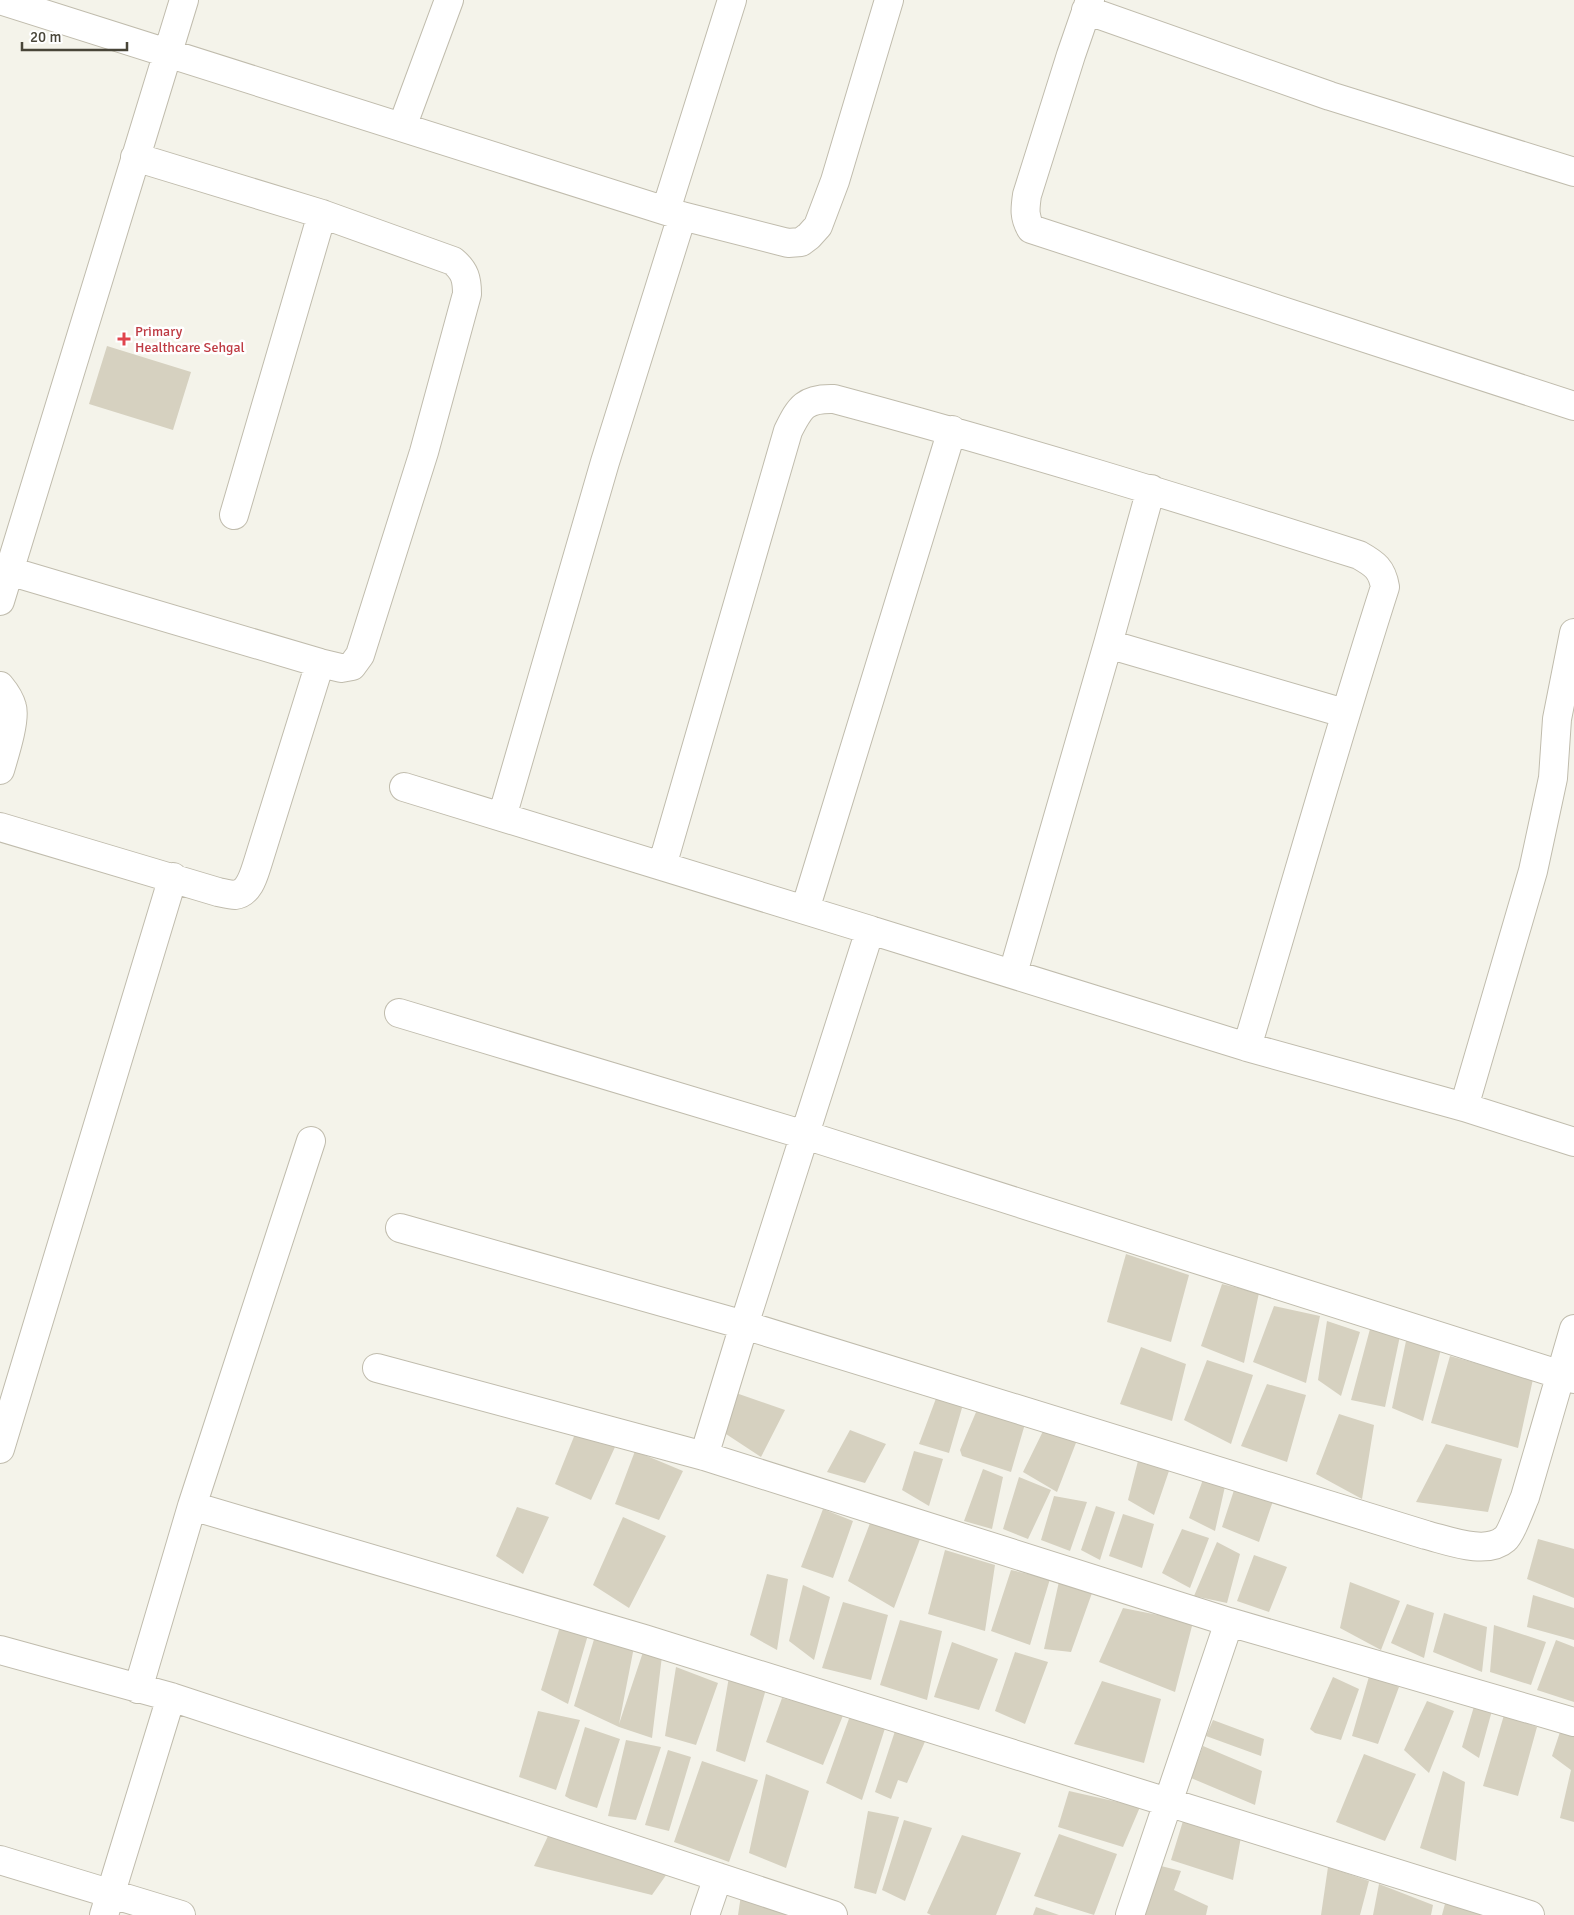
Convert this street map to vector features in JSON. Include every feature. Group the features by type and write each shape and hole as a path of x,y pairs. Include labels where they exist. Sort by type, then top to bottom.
{"street":[{"path":"0,0 674,213 788,243 801,242 810,236 818,226 835,181 889,0"},
{"path":"0,601 184,0"},
{"path":"402,127 449,0"},
{"path":"502,817 605,462 732,0"},
{"path":"1574,172 1330,96 1088,5 1070,55 1027,195 1025,219 1031,229 1574,406"},
{"path":"9,570 320,663 341,668 352,666 360,655 424,452 467,294 467,280 462,268 453,261 322,214 135,157"},
{"path":"234,515 322,214"},
{"path":"662,866 788,431 797,414 807,402 820,399 834,399 952,430 1151,489 1359,555 1372,562 1383,575 1385,587 1344,713 1319,807 1247,1048"},
{"path":"805,910 952,430"},
{"path":"1013,973 1151,489"},
{"path":"1464,1107 1533,871 1552,778 1557,719 1574,633"},
{"path":"1108,644 1344,713"},
{"path":"0,827 173,877 218,892 234,895 242,892 251,883 320,663"},
{"path":"0,686 13,708 0,770"},
{"path":"404,787 1013,973 1247,1048 1464,1107 1574,1142"},
{"path":"0,1448 173,877"},
{"path":"704,1456 744,1324 870,930"},
{"path":"399,1013 805,1134 1567,1377"},
{"path":"138,1689 192,1506 311,1141"},
{"path":"400,1228 744,1324 1417,1532 1474,1547 1493,1545 1506,1539 1525,1497 1567,1377 1574,1329"},
{"path":"377,1368 704,1456 1229,1622 1574,1722"},
{"path":"192,1506 615,1630 1530,1915"},
{"path":"1130,1915 1229,1622"},
{"path":"0,1650 171,1697 832,1915"},
{"path":"107,1904 171,1697"},
{"path":"0,1860 107,1904 181,1915"},
{"path":"705,1915 718,1878"}],"building":[{"path":"107,346 191,372 173,430 89,404"},
{"path":"1126,1254 1189,1275 1171,1342 1107,1322"},
{"path":"1222,1284 1259,1293 1244,1363 1201,1346"},
{"path":"1274,1306 1320,1316 1306,1383 1253,1362"},
{"path":"1327,1321 1360,1332 1341,1396 1318,1380"},
{"path":"1370,1329 1400,1336 1385,1407 1351,1400"},
{"path":"1406,1341 1441,1349 1423,1421 1392,1408"},
{"path":"1141,1347 1186,1364 1172,1421 1120,1404"},
{"path":"1450,1356 1533,1379 1518,1448 1431,1423"},
{"path":"1207,1360 1253,1375 1231,1444 1184,1420"},
{"path":"1267,1384 1306,1395 1287,1462 1241,1446"},
{"path":"736,1393 785,1410 761,1457 726,1434"},
{"path":"938,1393 964,1401 949,1453 919,1444"},
{"path":"979,1405 1027,1417 1011,1472 962,1456 960,1450"},
{"path":"1339,1414 1374,1425 1362,1499 1316,1474"},
{"path":"1045,1427 1079,1435 1057,1492 1023,1472"},
{"path":"850,1430 886,1444 865,1483 827,1472"},
{"path":"575,1434 615,1447 591,1500 555,1484"},
{"path":"1446,1444 1502,1459 1488,1512 1416,1502"},
{"path":"635,1451 683,1471 659,1520 615,1504"},
{"path":"914,1451 943,1459 929,1506 902,1490"},
{"path":"1139,1457 1171,1465 1154,1515 1128,1500"},
{"path":"983,1469 1003,1477 992,1529 964,1521"},
{"path":"1205,1474 1226,1482 1215,1531 1189,1518"},
{"path":"1019,1477 1051,1490 1028,1539 1003,1529"},
{"path":"1235,1487 1275,1495 1259,1542 1222,1527"},
{"path":"1054,1496 1087,1502 1070,1551 1041,1540"},
{"path":"1096,1506 1115,1512 1100,1560 1081,1550"},
{"path":"517,1507 549,1517 523,1574 496,1556"},
{"path":"823,1509 853,1521 833,1578 801,1567"},
{"path":"1123,1514 1154,1524 1142,1568 1109,1556"},
{"path":"623,1517 666,1536 629,1608 593,1585"},
{"path":"872,1518 922,1534 894,1608 848,1581"},
{"path":"1182,1529 1209,1538 1190,1588 1162,1573"},
{"path":"1538,1539 1574,1549 1574,1598 1527,1579"},
{"path":"1217,1542 1240,1554 1227,1603 1194,1596"},
{"path":"945,1550 995,1565 985,1631 928,1614"},
{"path":"1254,1555 1287,1567 1269,1612 1237,1601"},
{"path":"1011,1570 1050,1579 1030,1645 991,1631"},
{"path":"767,1574 788,1579 777,1650 750,1635"},
{"path":"1060,1577 1092,1593 1071,1652 1044,1649"},
{"path":"1350,1582 1400,1601 1381,1650 1340,1628"},
{"path":"803,1585 830,1597 814,1660 789,1641"},
{"path":"1533,1595 1574,1608 1574,1640 1527,1627"},
{"path":"843,1602 888,1615 871,1680 822,1668"},
{"path":"1407,1604 1434,1613 1424,1658 1391,1643"},
{"path":"1123,1608 1193,1622 1175,1692 1099,1662"},
{"path":"1444,1613 1487,1627 1482,1672 1433,1652"},
{"path":"900,1620 942,1631 927,1700 880,1685"},
{"path":"561,1623 590,1628 568,1704 541,1690"},
{"path":"1494,1625 1546,1642 1531,1685 1490,1672"},
{"path":"595,1636 634,1647 619,1724 643,1652 662,1656 652,1738 619,1727 574,1706"},
{"path":"1556,1640 1574,1647 1574,1702 1537,1690"},
{"path":"952,1642 998,1659 979,1710 934,1697"},
{"path":"1015,1652 1048,1662 1025,1724 995,1711"},
{"path":"676,1667 718,1683 696,1745 665,1736"},
{"path":"1370,1673 1399,1687 1378,1744 1352,1736"},
{"path":"729,1677 766,1689 745,1762 716,1751"},
{"path":"1333,1677 1359,1689 1341,1740 1315,1733 1310,1729"},
{"path":"1102,1681 1161,1699 1144,1763 1074,1744"},
{"path":"782,1698 844,1713 823,1765 766,1742"},
{"path":"1427,1701 1454,1711 1429,1773 1404,1750"},
{"path":"1475,1703 1493,1707 1479,1758 1462,1747"},
{"path":"538,1711 580,1720 556,1790 519,1777"},
{"path":"851,1713 887,1722 862,1800 826,1783"},
{"path":"1504,1715 1537,1727 1518,1796 1483,1786"},
{"path":"1213,1720 1264,1739 1261,1756 1206,1736"},
{"path":"585,1727 620,1739 597,1808 565,1796"},
{"path":"896,1728 927,1737 907,1783 898,1780 891,1799 875,1792"},
{"path":"1561,1729 1574,1733 1574,1822 1560,1818 1571,1770 1552,1756"},
{"path":"626,1740 661,1747 636,1820 608,1816"},
{"path":"1203,1746 1262,1771 1255,1805 1191,1778"},
{"path":"668,1750 691,1757 669,1831 645,1825"},
{"path":"1364,1754 1416,1774 1385,1841 1336,1822"},
{"path":"702,1761 758,1780 729,1862 674,1842"},
{"path":"1443,1771 1465,1782 1456,1861 1420,1848"},
{"path":"766,1774 809,1791 786,1868 749,1853"},
{"path":"1069,1791 1140,1807 1123,1847 1058,1827"},
{"path":"868,1811 899,1817 876,1894 854,1888"},
{"path":"904,1820 932,1828 905,1901 882,1890"},
{"path":"1183,1821 1241,1837 1233,1880 1171,1860"},
{"path":"1059,1834 1117,1854 1094,1915 1034,1896"},
{"path":"962,1835 1021,1853 996,1915 931,1915 927,1913"},
{"path":"548,1836 669,1871 652,1895 534,1866"},
{"path":"1157,1865 1181,1871 1174,1890 1208,1906 1206,1915 1142,1915"},
{"path":"1328,1867 1369,1881 1360,1915 1321,1915"},
{"path":"1379,1884 1433,1905 1431,1915 1373,1915"},
{"path":"741,1895 794,1915 738,1915"},
{"path":"1446,1900 1492,1915 1442,1915"},
{"path":"1036,1907 1059,1915 1033,1915"}],"place":[{"name":"Primary Healthcare Sehgal","path":"124,339"}]}
